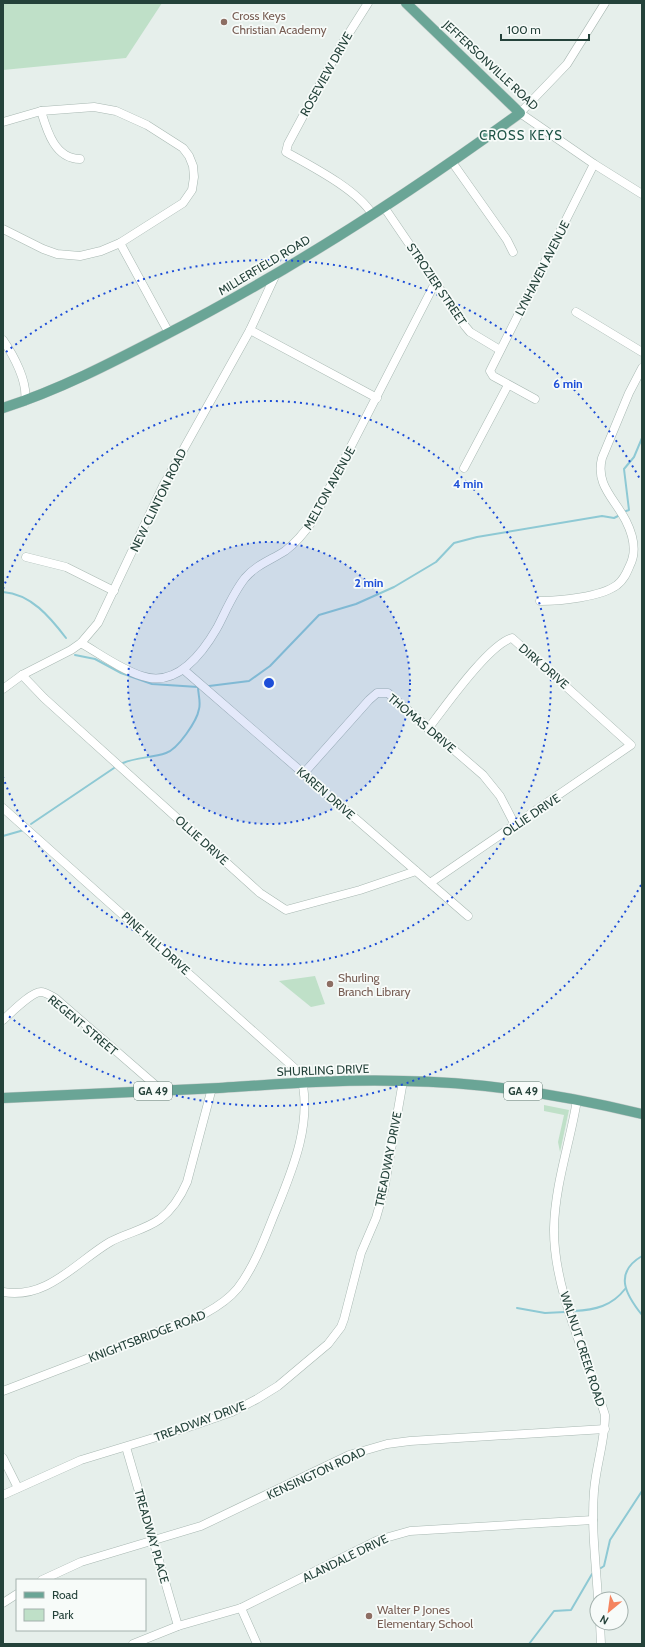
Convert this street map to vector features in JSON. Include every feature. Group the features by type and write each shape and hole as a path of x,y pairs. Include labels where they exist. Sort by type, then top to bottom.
{"main road":[{"name":"JEFFERSONVILLE ROAD","path":"406,3 520,113"},
{"name":"MILLERFIELD ROAD","path":"3,408 25,401 87,374 169,333 275,276 452,162 520,113"},
{"name":"SHURLING DRIVE","path":"3,1098 302,1083 402,1080 488,1087 578,1100 642,1114"}],"street":[{"name":"ROSEVIEW DRIVE","path":"368,3 340,49 287,147 286,152 337,182 361,200 372,214"},
{"path":"520,113 567,64 605,3"},
{"path":"3,122 41,111 94,107 116,111 147,125 183,148 189,156 193,166 194,177 192,190 187,199 120,243 90,254 74,256 43,249 3,229"},
{"path":"41,111 54,144 67,156 80,159"},
{"name":"JEFFERSONVILLE ROAD","path":"520,113 594,164 642,194"},
{"path":"452,162 507,240 513,252"},
{"name":"LYNHAVEN AVENUE","path":"508,385 493,376 490,371 594,164"},
{"name":"STROZIER STREET","path":"384,207 459,319 470,332 500,350"},
{"path":"120,243 169,333"},
{"name":"NEW CLINTON ROAD","path":"3,689 22,675 62,655 81,643 98,623 163,486 250,330 275,276"},
{"name":"MELTON AVENUE","path":"81,643 130,672 144,677 165,677 184,670 196,658 206,646 236,589 246,577 255,568 290,547 306,530 377,398 433,287 437,284"},
{"path":"576,312 642,352"},
{"path":"250,330 377,398"},
{"path":"3,340 11,353 24,383 26,393 25,401"},
{"path":"540,601 564,601 617,586 624,578 634,558 633,537 631,531 600,478 599,469 602,458 629,393 642,368"},
{"path":"464,468 508,385 535,400"},
{"path":"26,557 66,567 114,591"},
{"name":"DIRK DRIVE","path":"428,729 481,663 502,642 512,638 631,745"},
{"name":"KAREN DRIVE","path":"184,670 468,916"},
{"name":"OLLIE DRIVE","path":"22,675 44,698 260,892 286,910 360,890 416,871"},
{"name":"THOMAS DRIVE","path":"304,773 377,693 382,692 392,695 428,729 488,780 500,796 515,825"},
{"name":"OLLIE DRIVE","path":"430,883 631,745"},
{"name":"PINE HILL DRIVE","path":"3,808 288,1061 300,1073 302,1083"},
{"name":"REGENT STREET","path":"3,1020 30,997 37,993 46,993 55,998 161,1090"},
{"name":"TREADWAY DRIVE","path":"3,1495 81,1460 232,1412 278,1386 300,1368 334,1336 344,1319 361,1253 380,1206 388,1173 402,1080"},
{"name":"KNIGHTSBRIDGE ROAD","path":"3,1391 204,1314 214,1309 232,1294 243,1280 255,1260 297,1157 303,1118 302,1083"},
{"path":"3,1292 22,1293 41,1289 111,1242 153,1223 173,1206 181,1196 187,1182 212,1088"},
{"name":"WALNUT CREEK ROAD","path":"578,1100 557,1191 554,1229 560,1273 568,1304 603,1408 605,1429 595,1484 593,1520 597,1591"},
{"name":"KENSINGTON ROAD","path":"44,1579 81,1562 201,1526 333,1462 366,1448 410,1441 605,1429"},
{"name":"TREADWAY PLACE","path":"126,1446 178,1626"},
{"path":"3,1458 18,1488"},
{"name":"ALANDALE DRIVE","path":"133,1644 178,1626 241,1608 378,1540 394,1535 410,1531 593,1520"},
{"path":"3,1603 16,1595"},
{"path":"241,1608 256,1644"},
{"path":"600,1631 601,1644"}],"green space":[{"path":"3,3 162,3 126,58 3,70"},
{"path":"315,976 325,1004 311,1007 279,981"},
{"path":"544,1105 569,1110 560,1152 558,1142 564,1115 544,1111"}],"waterway":[{"path":"626,511 629,510 624,469 634,457 642,438"},
{"path":"209,686 249,681 270,666 319,615 356,604 394,587 436,562 454,543 477,537 602,516 614,518 618,516"},
{"path":"3,592 22,597 31,602 53,622 66,638"},
{"path":"75,655 95,659 121,673 152,684 198,687"},
{"path":"123,763 166,753 176,746 186,734 198,714 200,704 198,687"},
{"path":"31,824 114,768"},
{"path":"3,836 24,830"},
{"path":"642,1256 633,1263 625,1277 627,1292 642,1315"},
{"path":"574,1311 589,1310 609,1303 620,1295 625,1289"},
{"path":"517,1308 545,1313 565,1312"},
{"path":"601,1568 604,1566 610,1540 642,1491"},
{"path":"529,1644 554,1611 571,1610 592,1574"}],"place":[{"name":"Cross Keys Christian Academy","path":"224,22"},
{"name":"Shurling Branch Library","path":"330,984"},
{"name":"Walter P Jones Elementary School","path":"369,1616"}],"district":[{"name":"CROSS KEYS","path":"521,135"}]}
